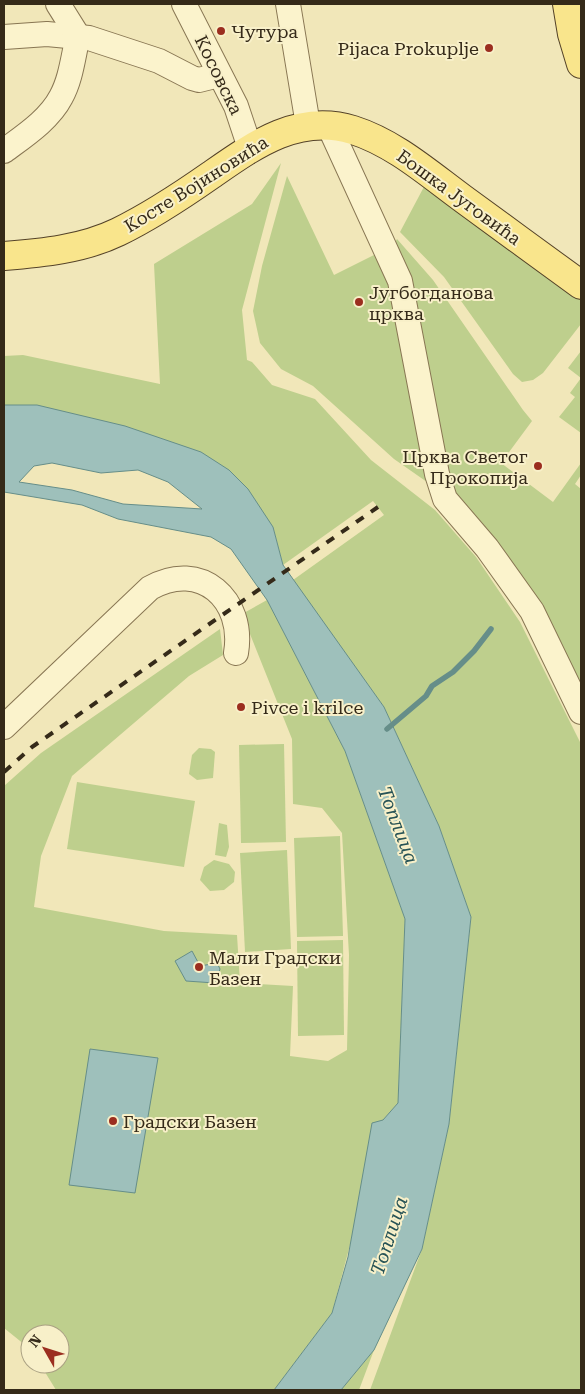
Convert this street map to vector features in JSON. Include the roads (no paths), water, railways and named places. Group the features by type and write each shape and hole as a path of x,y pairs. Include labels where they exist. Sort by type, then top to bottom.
{"main road":[{"path":"567,4 579,54"},
{"name":"Косте Војиновића","path":"4,256 49,251 103,239 153,214 250,148 283,132 319,125"},
{"name":"Бошка Југовића","path":"319,125 354,130 403,155 581,285"}],"street":[{"path":"4,151 37,125 58,102 70,74 78,36 58,4"},
{"name":"Косовска","path":"184,4 236,106 250,148"},
{"path":"288,4 319,125 400,281 437,474 445,499 487,548 532,611 581,712"},
{"path":"4,37 48,34 102,40 149,58 192,78 199,80 219,75"},
{"path":"4,727 150,588 172,579 197,580 212,588 225,599 236,619 238,629 236,653"}],"water":[{"name":"Топлица","path":"4,405 37,405 125,426 201,452 229,470 248,489 273,527 283,565 384,707 439,826 471,917 449,1124 422,1249 374,1350 341,1390 274,1390 332,1313 348,1257 372,1123 383,1120 398,1103 405,919 345,751 267,600 231,549 211,537 118,519 82,505 4,492","holes":["52,463 101,473 138,470 168,482 202,509 123,504 72,490 19,482 34,466"]},
{"name":"Мали Градски Базен","path":"192,951 200,966 217,963 220,969 215,983 186,981 175,961"},
{"name":"Градски Базен","path":"90,1049 158,1058 135,1193 69,1185"}],"waterway":[{"path":"387,729 426,696 432,686 453,672 474,651 491,629"}],"railway":[{"path":"4,772 32,747 378,507"}],"place":[{"name":"Чутура","path":"221,31"},
{"name":"Pijaca Prokuplje","path":"489,48"},
{"name":"Југбогданова црква","path":"359,302"},
{"name":"Црква Светог Прокопија","path":"538,466"},
{"name":"Pivce i krilce","path":"241,707"},
{"name":"Мали Градски Базен","path":"199,967"},
{"name":"Градски Базен","path":"113,1121"}]}
